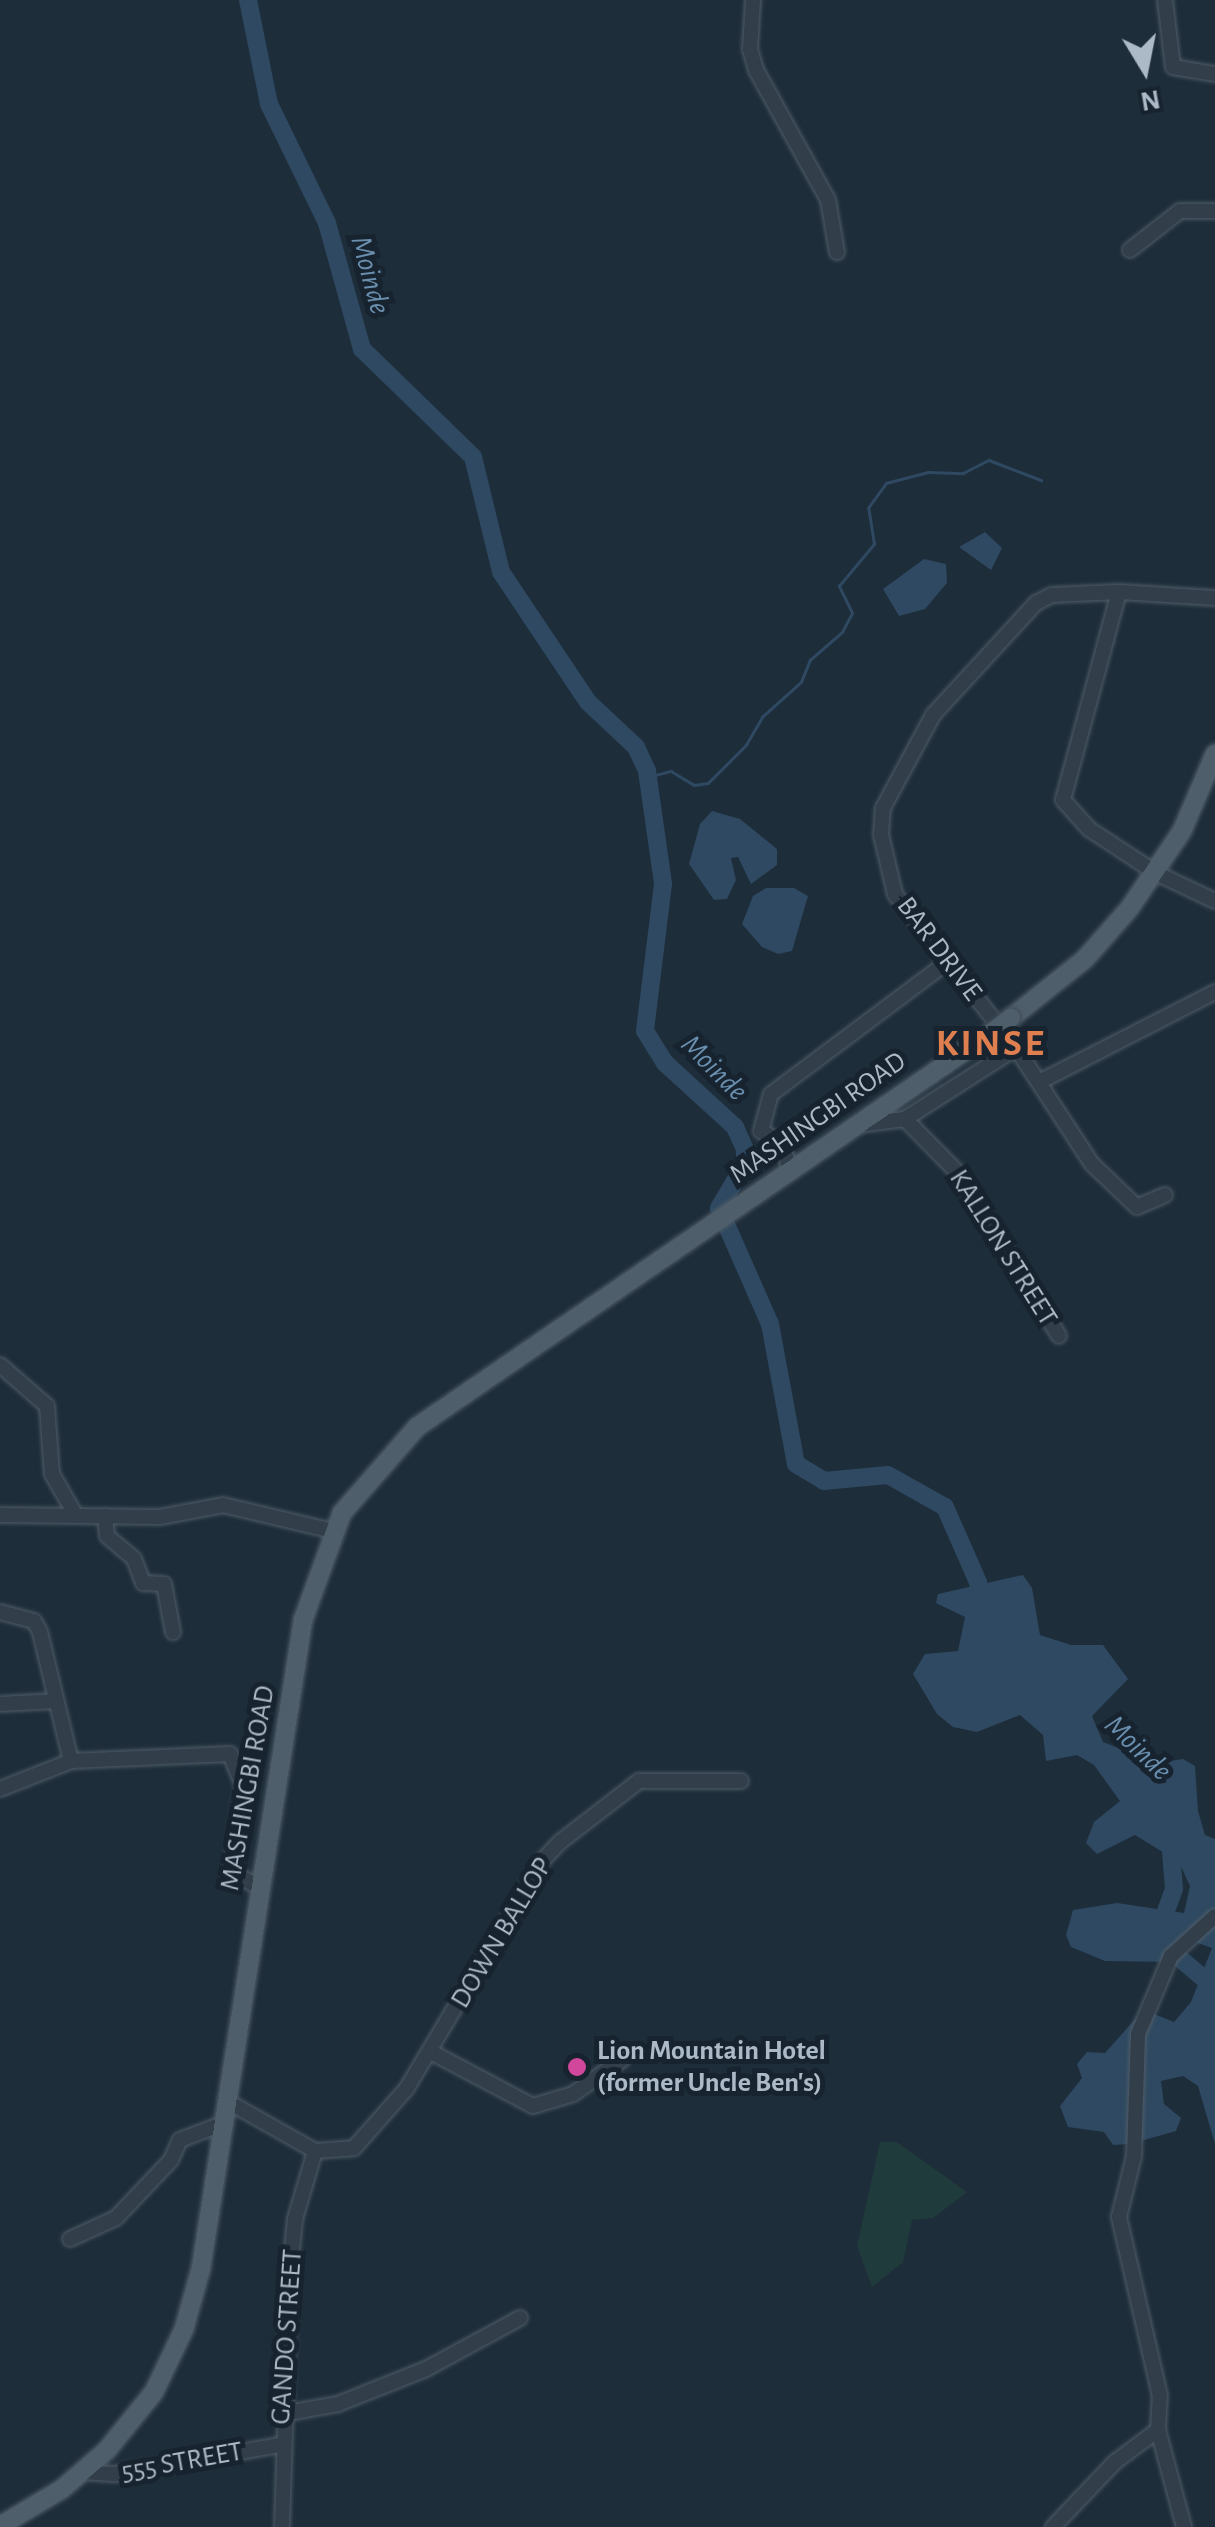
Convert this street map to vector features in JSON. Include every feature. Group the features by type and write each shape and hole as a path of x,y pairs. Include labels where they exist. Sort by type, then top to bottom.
{"main road":[{"path":"1156,873 1182,831 1215,754"},
{"name":"MASHINGBI ROAD","path":"0,2526 83,2472 154,2392 178,2344 201,2268 219,2125 303,1620 332,1531 389,1453 416,1427 1011,1018 1086,959 1156,873"}],"street":[{"path":"753,0 750,48 756,70 828,200 837,252"},
{"path":"1165,0 1173,67 1188,75 1215,74"},
{"path":"1130,250 1180,211 1215,211"},
{"path":"1119,592 1063,800 1088,829 1156,873 1215,901"},
{"name":"BAR DRIVE","path":"1166,1196 1136,1208 1092,1164 1016,1048 945,964 896,894 881,835 883,808 933,715 1018,619 1052,596 1119,592 1215,598"},
{"path":"790,1170 782,1144 761,1131 771,1094 945,964"},
{"path":"1039,1082 1215,992"},
{"path":"857,1126 905,1119 1016,1048"},
{"name":"KALLON STREET","path":"905,1119 957,1172 1059,1336"},
{"path":"0,1365 46,1406 52,1474 75,1514"},
{"path":"0,1515 160,1517 223,1505 332,1531"},
{"path":"106,1516 107,1536 134,1560 143,1583 164,1584 173,1632"},
{"path":"0,1612 34,1621 70,1760"},
{"path":"0,1704 56,1701"},
{"path":"0,1788 70,1760 230,1754 244,1786 231,1871 259,1888"},
{"name":"DOWN BALLOP","path":"315,2151 362,2141 431,2052 543,1860 590,1816 656,1777 741,1782"},
{"path":"1184,2527 1158,2430 1160,2396 1120,2217 1134,2156 1138,2034 1171,1956 1215,1916"},
{"path":"431,2052 533,2106 572,2094 623,2059"},
{"path":"225,2100 315,2151"},
{"path":"70,2239 116,2218 171,2160 180,2140 219,2125"},
{"name":"GANDO STREET","path":"282,2527 280,2446 295,2219 315,2151"},
{"path":"282,2414 338,2404 426,2369 520,2318"},
{"path":"1053,2527 1115,2462 1158,2430"},
{"name":"555 STREET","path":"83,2472 115,2474 280,2446"}],"green space":[{"path":"880,2142 897,2142 967,2192 933,2218 912,2220 903,2262 872,2287 857,2246"}],"water":[{"path":"985,532 1002,548 991,570 959,547"},
{"path":"924,559 946,564 947,583 925,609 899,616 883,589"},
{"path":"712,811 740,819 777,849 777,865 751,884 738,857 731,858 736,880 727,899 714,900 689,864 700,824"},
{"path":"766,888 794,888 808,896 792,951 778,954 762,947 742,924 753,896"},
{"path":"1023,1575 1032,1588 1040,1635 1071,1645 1103,1645 1128,1679 1092,1716 1103,1742 1157,1763 1183,1759 1195,1766 1198,1811 1205,1835 1215,1839 1215,2144 1198,2086 1183,2076 1161,2081 1164,2104 1181,2118 1176,2131 1130,2144 1113,2145 1104,2132 1068,2127 1060,2106 1082,2078 1077,2064 1087,2052 1105,2053 1136,2018 1154,2014 1174,2022 1191,2002 1212,1948 1195,1942 1171,1962 1105,1961 1071,1947 1066,1935 1073,1910 1117,1903 1184,1913 1190,1886 1179,1862 1135,1835 1097,1854 1086,1843 1094,1822 1120,1801 1094,1765 1077,1755 1046,1761 1043,1735 1020,1715 977,1732 953,1727 937,1714 913,1674 925,1654 958,1651 965,1617 936,1603 938,1594"}],"waterway":[{"name":"Moinde","path":"248,0 269,104 327,223 362,349 473,457 501,572 588,702 636,747 647,771 663,884 645,1031 665,1063 735,1127 745,1149 745,1164 719,1208 770,1324 796,1464 824,1481 888,1475 945,1507 978,1582 982,1608"},
{"path":"648,777 671,771 694,785 708,783 746,745 762,717 801,682 810,660 842,632 852,613 839,586 874,544 868,508 886,483 928,472 963,473 989,460 1041,480"},
{"name":"Moinde","path":"1170,1839 1174,1889 1156,1938 1215,1988"}],"place":[{"name":"Lion Mountain Hotel (former Uncle Ben's)","path":"577,2067"}],"district":[{"name":"KINSE","path":"991,1045"}]}
